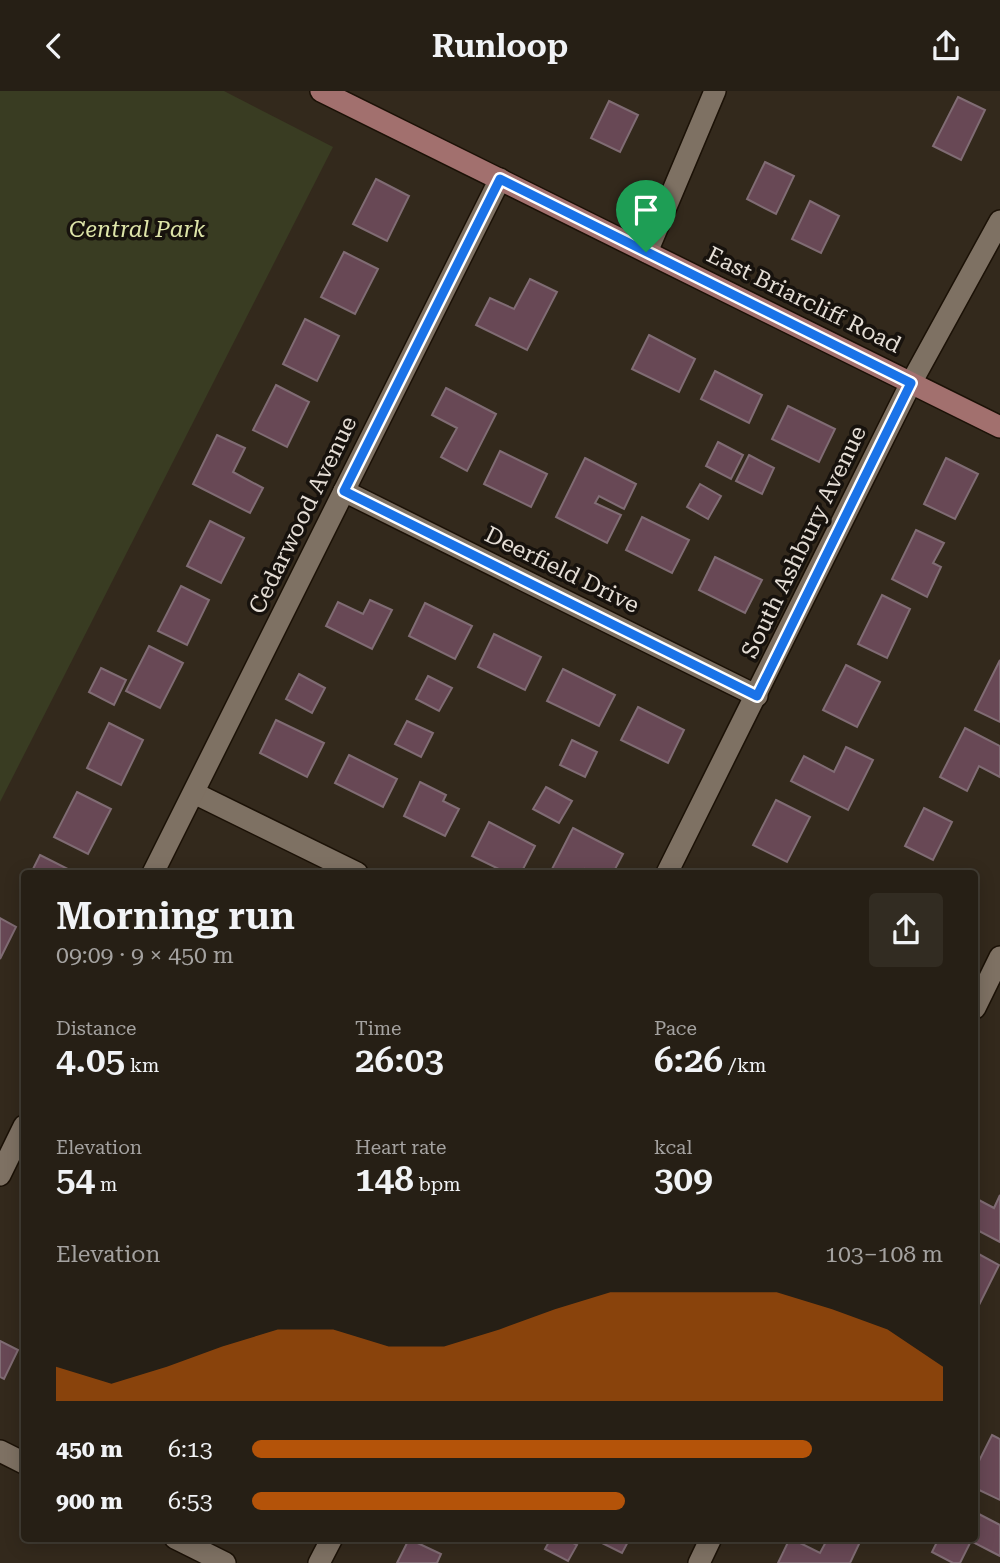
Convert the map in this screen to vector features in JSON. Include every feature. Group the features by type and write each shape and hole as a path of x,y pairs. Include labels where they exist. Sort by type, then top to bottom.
{"street":[{"name":"East Briarcliff Road","path":"321,91 1000,427"},
{"path":"646,252 715,91"},
{"name":"Cedarwood Avenue","path":"155,870 500,179"},
{"name":"South Ashbury Avenue","path":"669,870 911,383 1000,221"},
{"name":"Deerfield Drive","path":"344,491 757,696"},
{"path":"194,793 351,870"},
{"path":"978,1002 1000,957"},
{"path":"0,1175 21,1132"},
{"path":"0,1451 21,1462"},
{"path":"183,1542 225,1563"},
{"path":"320,1563 330,1542"},
{"path":"699,1563 709,1542"}],"green space":[{"name":"Central Park","path":"0,91 224,91 333,147 0,802"}],"building":[{"path":"958,97 985,110 961,160 933,146"},
{"path":"609,101 638,115 620,152 591,138"},
{"path":"765,162 794,176 776,214 747,199"},
{"path":"376,179 409,196 387,241 353,224"},
{"path":"810,201 839,216 821,253 792,239"},
{"path":"344,252 378,269 355,314 321,297"},
{"path":"530,279 557,292 527,350 476,325 490,298 514,309"},
{"path":"305,319 339,336 317,381 283,364"},
{"path":"649,335 695,359 679,392 632,369"},
{"path":"715,371 762,395 749,423 701,399"},
{"path":"276,385 309,402 287,447 253,430"},
{"path":"446,388 496,414 467,471 441,457 457,428 432,415"},
{"path":"788,406 835,429 819,462 772,439"},
{"path":"217,435 245,448 233,472 263,488 250,513 193,484"},
{"path":"718,442 743,455 731,479 706,466"},
{"path":"500,451 547,474 531,507 484,484"},
{"path":"749,455 774,468 762,494 736,481"},
{"path":"585,458 636,484 624,509 599,496 595,503 621,515 607,543 556,517"},
{"path":"946,458 978,474 955,519 924,504"},
{"path":"700,484 721,496 708,519 687,507"},
{"path":"642,517 689,540 672,573 626,550"},
{"path":"210,521 244,538 221,583 187,566"},
{"path":"916,530 944,543 933,563 941,567 927,597 892,579"},
{"path":"715,557 762,580 745,613 699,590"},
{"path":"181,586 209,600 187,645 158,631"},
{"path":"882,595 910,609 887,658 858,644"},
{"path":"370,600 392,610 372,649 326,626 338,602 363,614"},
{"path":"425,603 472,626 455,659 409,636"},
{"path":"494,634 541,657 525,690 478,667"},
{"path":"149,646 183,663 160,708 126,691"},
{"path":"1000,660 1000,722 975,710"},
{"path":"846,665 880,682 857,727 823,710"},
{"path":"101,668 126,680 114,705 89,692"},
{"path":"563,669 615,695 599,726 547,701"},
{"path":"299,674 325,688 312,713 286,699"},
{"path":"428,676 452,688 439,711 416,699"},
{"path":"638,707 684,730 668,763 621,740"},
{"path":"276,720 324,743 307,777 260,753"},
{"path":"407,721 433,733 421,757 395,744"},
{"path":"109,723 143,740 121,785 87,768"},
{"path":"965,728 1000,746 1000,777 979,766 967,791 940,777"},
{"path":"572,740 597,752 585,777 560,765"},
{"path":"846,747 873,760 848,810 791,781 804,756 834,772"},
{"path":"349,755 397,779 383,807 335,783"},
{"path":"420,782 446,795 443,801 459,809 445,836 404,816"},
{"path":"546,787 572,801 559,823 533,809"},
{"path":"77,792 111,809 88,854 54,837"},
{"path":"776,800 810,817 787,862 753,845"},
{"path":"924,808 952,822 933,860 905,846"},
{"path":"489,822 535,846 523,870 501,870 472,856"},
{"path":"573,828 623,854 615,870 552,870"},
{"path":"40,855 70,870 32,870"},
{"path":"0,918 16,927 0,959"},
{"path":"1000,1195 1000,1242 978,1231 978,1200 994,1208"},
{"path":"978,1254 999,1265 978,1307"},
{"path":"0,1341 18,1350 4,1379 0,1377"},
{"path":"992,1435 1000,1439 1000,1500 978,1489 978,1463"},
{"path":"978,1514 1000,1525 1000,1556 973,1542 978,1542"},
{"path":"408,1542 415,1542 441,1554 437,1563 397,1563"},
{"path":"549,1542 571,1542 577,1545 568,1561 545,1549"},
{"path":"600,1542 628,1542 622,1553"},
{"path":"788,1542 798,1542 820,1553 826,1542 860,1542 850,1563 778,1563"},
{"path":"937,1542 970,1542 960,1563 953,1563 932,1552"}],"route":[{"path":"500,179 646,252 911,383 757,696 344,491 500,179"}]}
